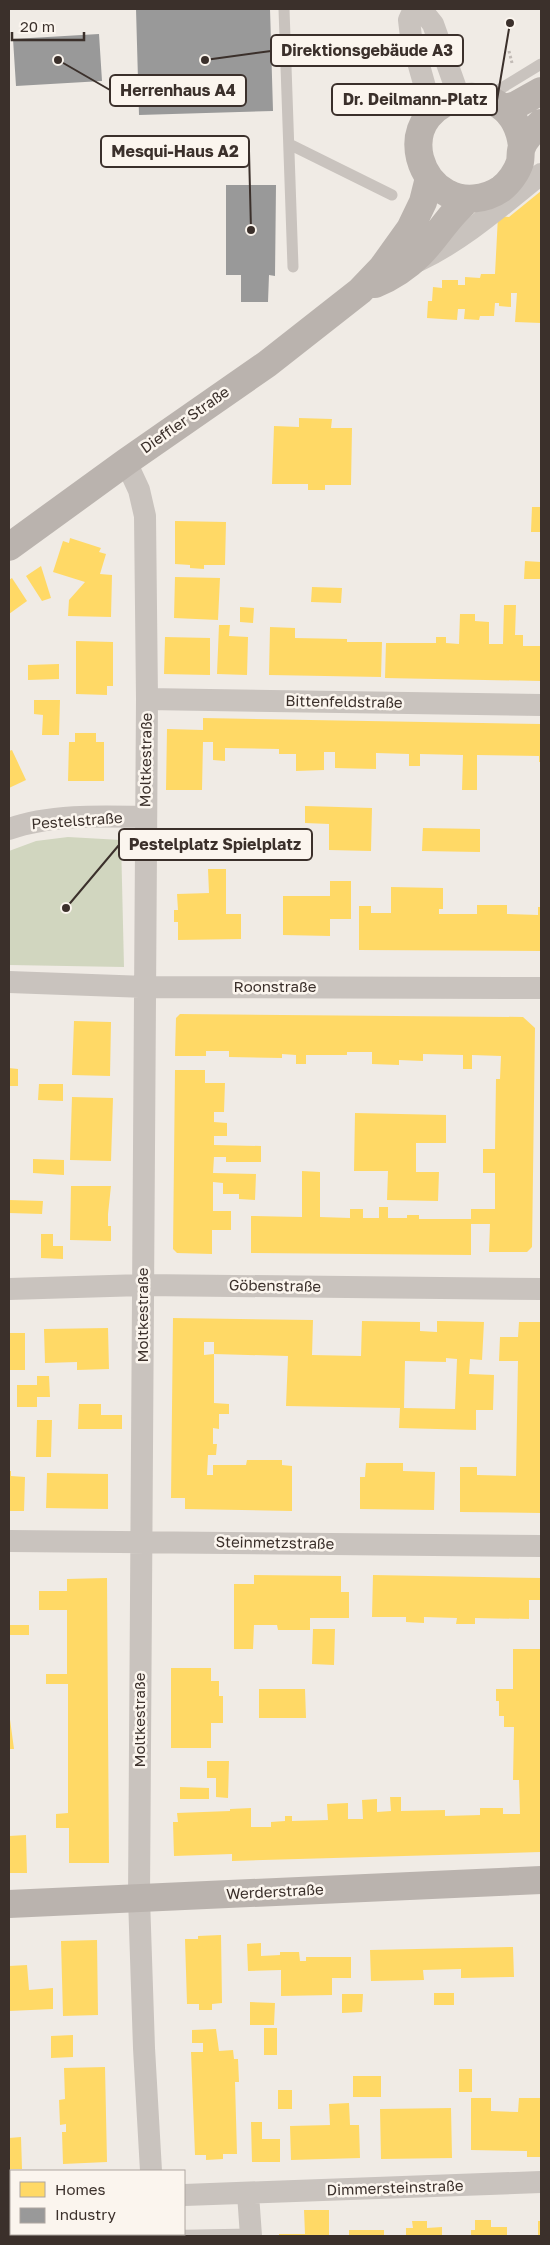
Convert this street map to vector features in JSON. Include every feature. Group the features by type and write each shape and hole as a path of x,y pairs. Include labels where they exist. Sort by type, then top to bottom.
{"main road":[{"path":"483,101 517,125 522,146 520,162 513,178 501,189 486,197 469,199 451,195 435,185 422,166 419,152 420,138 424,124 432,112 445,103 483,101 516,105 541,91"},
{"path":"522,146 541,123"},
{"name":"Dieffler Straße","path":"9,547 126,462 267,364 360,291 382,268 410,229 423,202 429,178"},
{"name":"Dieffler Straße","path":"360,291 406,267 421,253 454,210 469,199"},
{"name":"Werderstraße","path":"9,1904 541,1880"}],"street":[{"path":"414,9 409,20 411,37 432,112"},
{"path":"421,9 433,24 483,101"},
{"name":"Dieffler Straße","path":"406,267 437,252 541,174"},
{"name":"Moltkestraße","path":"126,462 140,490 145,516 147,699 146,987 139,1898 144,2048 151,2170"},
{"name":"Bittenfeldstraße","path":"147,699 541,705"},
{"name":"Pestelstraße","path":"9,829 66,819 146,817"},
{"name":"Roonstraße","path":"9,982 146,987 541,988"},
{"name":"Göbenstraße","path":"9,1289 143,1285 541,1289"},
{"name":"Steinmetzstraße","path":"9,1541 541,1546"},
{"name":"Dimmersteinstraße","path":"185,2195 541,2182"},
{"path":"248,2194 251,2235"}],"lane":[{"path":"284,9 293,267"},
{"path":"483,101 541,64"},
{"path":"289,144 392,195"},
{"path":"144,2236 251,2235"}],"green space":[{"path":"68,837 121,840 124,967 9,965 9,851 36,841"}],"building: Homes":[{"path":"541,191 541,323 515,322 517,293 511,293 511,307 499,306 499,303 495,303 494,316 480,316 479,320 464,319 465,309 458,309 457,320 427,318 428,301 432,301 433,287 442,288 442,280 458,280 458,285 465,285 465,277 480,278 481,274 495,274 498,216 509,217"},
{"path":"299,418 332,419 331,428 352,428 351,485 325,485 325,490 308,490 308,484 272,484 274,426 299,427"},
{"path":"532,507 541,507 541,532 531,532"},
{"path":"175,521 226,522 225,565 204,565 204,569 190,568 190,565 175,564"},
{"path":"70,538 101,548 99,552 106,554 100,574 112,575 111,617 68,616 69,600 85,582 53,572 63,541 69,543"},
{"path":"525,561 541,562 541,579 524,579"},
{"path":"41,566 51,598 42,601 26,576"},
{"path":"175,577 220,578 218,620 174,618"},
{"path":"12,578 27,601 9,614 9,580"},
{"path":"312,587 342,588 341,603 311,602"},
{"path":"504,605 516,605 515,635 523,635 523,646 541,646 541,681 385,678 386,643 436,643 436,637 446,637 446,643 459,644 460,614 475,614 475,621 489,622 489,644 503,644"},
{"path":"240,607 254,608 253,623 240,622"},
{"path":"219,625 230,625 229,636 248,637 247,675 217,674"},
{"path":"270,627 295,628 295,638 347,639 347,642 382,642 381,677 269,675"},
{"path":"165,637 210,638 210,675 164,674"},
{"path":"76,641 113,642 113,686 107,686 107,695 76,694"},
{"path":"59,664 59,679 28,680 28,665"},
{"path":"34,700 60,700 59,735 42,735 43,715 34,714"},
{"path":"203,718 541,724 541,762 539,762 539,756 477,755 477,790 462,790 463,755 420,754 420,766 409,766 409,754 376,753 376,769 335,768 335,752 324,752 324,770 296,771 296,754 279,754 279,749 225,748 225,761 213,760 213,742 203,742 202,790 166,790 167,729 203,730"},
{"path":"75,733 96,733 96,742 104,742 104,781 68,781 69,742 75,742"},
{"path":"12,750 26,780 9,788 9,751"},
{"path":"305,806 372,808 371,851 329,850 329,824 305,823"},
{"path":"423,828 480,829 480,852 422,851"},
{"path":"208,869 226,869 226,914 241,914 241,939 178,940 178,922 174,922 174,910 178,910 177,894 209,893"},
{"path":"330,881 351,881 351,919 330,919 330,936 283,935 283,896 330,896"},
{"path":"391,887 443,888 443,909 439,909 439,914 477,914 477,905 507,905 507,914 538,915 538,907 541,907 541,951 359,950 359,906 371,906 371,913 391,913"},
{"path":"180,1014 523,1017 535,1028 532,1247 527,1252 489,1252 490,1224 471,1224 471,1255 251,1253 251,1216 302,1217 302,1171 320,1172 320,1217 350,1218 350,1209 363,1209 363,1218 379,1218 379,1207 388,1207 388,1218 407,1218 407,1215 419,1215 419,1219 471,1219 471,1209 495,1209 495,1173 483,1173 483,1149 495,1149 496,1079 500,1079 501,1056 472,1055 472,1069 463,1069 463,1055 423,1054 423,1061 399,1060 399,1065 372,1064 372,1052 347,1052 347,1055 306,1055 306,1064 296,1064 296,1055 282,1054 282,1058 229,1057 229,1051 206,1051 206,1056 175,1056 176,1018"},
{"path":"74,1021 111,1022 110,1076 72,1075"},
{"path":"9,1068 18,1069 18,1086 9,1086"},
{"path":"175,1070 205,1070 205,1083 225,1083 224,1112 214,1112 214,1122 227,1123 227,1136 214,1136 214,1145 261,1146 261,1162 226,1162 226,1157 214,1157 213,1173 256,1174 255,1200 239,1199 239,1194 223,1194 223,1183 213,1182 213,1211 231,1211 231,1230 212,1230 212,1254 177,1253 173,1249"},
{"path":"39,1084 63,1084 63,1101 38,1100"},
{"path":"72,1097 113,1098 111,1161 70,1160"},
{"path":"355,1113 446,1115 446,1143 416,1143 416,1172 439,1172 438,1201 387,1200 388,1171 354,1171"},
{"path":"33,1159 64,1160 64,1175 33,1173"},
{"path":"71,1186 111,1186 108,1226 111,1226 111,1241 70,1240"},
{"path":"9,1200 43,1201 42,1214 9,1213"},
{"path":"41,1234 53,1234 53,1246 63,1246 63,1259 41,1258"},
{"path":"173,1318 313,1320 312,1355 361,1356 362,1321 420,1322 420,1331 437,1332 437,1321 484,1322 482,1360 470,1359 469,1374 494,1375 493,1410 476,1410 476,1430 399,1428 400,1408 286,1406 288,1356 214,1354 214,1403 229,1404 229,1414 219,1414 219,1429 213,1428 213,1444 217,1444 216,1455 208,1455 207,1475 213,1475 213,1465 246,1465 247,1460 282,1460 282,1465 292,1466 292,1511 185,1509 185,1498 171,1498","holes":["204,1342 214,1342 214,1354 204,1355","446,1358 457,1359 455,1409 404,1408 405,1361 446,1362"]},
{"path":"519,1322 541,1322 541,1513 460,1512 460,1467 477,1467 477,1475 516,1476 518,1361 499,1361 500,1337 518,1337"},
{"path":"108,1328 109,1369 77,1370 77,1362 45,1363 44,1329"},
{"path":"9,1333 25,1333 25,1370 9,1370"},
{"path":"37,1376 49,1376 50,1397 37,1397 37,1407 17,1407 17,1385 37,1385"},
{"path":"79,1404 101,1404 101,1415 122,1415 122,1429 78,1429"},
{"path":"37,1420 52,1420 51,1457 36,1457"},
{"path":"366,1463 403,1463 403,1471 435,1472 434,1510 360,1509 360,1477 365,1477"},
{"path":"9,1471 11,1471 11,1476 25,1477 24,1511 9,1511"},
{"path":"47,1473 108,1474 108,1509 46,1508"},
{"path":"254,1575 341,1576 341,1592 349,1592 349,1618 310,1618 310,1630 278,1630 277,1625 254,1625 253,1649 234,1649 234,1584 254,1584"},
{"path":"373,1575 541,1578 541,1600 529,1600 529,1619 475,1618 475,1624 456,1624 457,1618 424,1617 424,1623 406,1622 406,1617 372,1617"},
{"path":"107,1578 109,1863 69,1863 69,1828 56,1828 56,1814 68,1813 68,1684 46,1684 46,1674 67,1674 67,1610 39,1610 39,1591 67,1591 67,1579"},
{"path":"10,1625 29,1625 29,1635 10,1635"},
{"path":"313,1629 335,1629 334,1665 312,1664"},
{"path":"513,1649 541,1649 541,1852 232,1861 232,1854 174,1856 173,1822 178,1822 177,1813 230,1811 230,1809 251,1808 251,1827 271,1827 271,1822 285,1821 285,1816 292,1816 292,1821 328,1820 327,1804 348,1803 348,1819 363,1819 362,1800 377,1799 377,1812 391,1811 390,1797 401,1797 401,1811 445,1810 445,1816 480,1815 480,1808 503,1808 503,1814 520,1814 519,1780 513,1780 514,1727 504,1727 504,1716 499,1716 499,1701 496,1701 496,1689 513,1689"},
{"path":"171,1668 211,1668 211,1681 219,1681 219,1696 223,1696 223,1723 211,1723 211,1748 171,1748"},
{"path":"259,1689 305,1689 306,1718 259,1718"},
{"path":"9,1712 14,1749 9,1749"},
{"path":"207,1761 229,1761 228,1798 216,1797 216,1778 207,1778"},
{"path":"180,1787 209,1788 209,1799 180,1799"},
{"path":"26,1835 27,1873 9,1873 9,1836"},
{"path":"221,1935 222,2003 212,2004 212,2010 199,2010 199,2004 187,2004 185,1939 198,1939 198,1936"},
{"path":"97,1940 98,2015 63,2016 61,1941"},
{"path":"261,1943 261,1956 280,1955 280,1952 299,1952 300,1961 306,1961 306,1957 351,1957 351,1978 332,1978 332,1995 281,1996 281,1970 248,1971 247,1944"},
{"path":"513,1947 514,1977 461,1978 461,1969 423,1970 424,1980 371,1981 370,1950"},
{"path":"27,1965 29,1990 53,1988 53,2009 9,2011 9,1966"},
{"path":"434,1993 454,1993 454,2005 434,2005"},
{"path":"342,1994 363,1994 362,2012 342,2013"},
{"path":"250,2002 275,2003 274,2025 250,2025"},
{"path":"264,2028 277,2028 277,2055 264,2055"},
{"path":"216,2029 219,2051 233,2050 234,2059 238,2059 239,2082 235,2082 237,2154 223,2154 223,2159 206,2160 206,2155 195,2155 191,2052 203,2052 203,2043 192,2043 192,2030"},
{"path":"73,2035 73,2057 51,2058 51,2036"},
{"path":"105,2067 107,2162 63,2164 62,2132 66,2132 66,2124 60,2125 59,2100 65,2099 64,2068"},
{"path":"459,2069 472,2069 472,2092 459,2092"},
{"path":"353,2076 381,2076 381,2097 353,2097"},
{"path":"278,2090 292,2090 292,2109 278,2109"},
{"path":"471,2098 491,2098 491,2111 518,2112 519,2098 541,2098 540,2157 527,2157 527,2151 471,2150"},
{"path":"349,2103 350,2125 359,2125 360,2158 291,2160 290,2126 330,2125 329,2104"},
{"path":"451,2108 452,2158 381,2159 380,2109"},
{"path":"251,2122 262,2122 262,2139 280,2139 280,2162 252,2162"},
{"path":"21,2137 22,2169 9,2169 9,2138"},
{"path":"304,2210 329,2210 329,2236 279,2236 279,2234 305,2234"},
{"path":"475,2220 491,2220 491,2227 507,2227 507,2236 471,2236 471,2230 475,2230"},
{"path":"412,2221 427,2221 427,2228 442,2227 442,2236 406,2236 406,2228 413,2228"},
{"path":"538,2221 541,2221 541,2236 538,2236"},
{"path":"349,2230 384,2230 384,2236 349,2236"}],"building: Industry":[{"path":"136,9 270,9 273,111 139,115"},
{"path":"99,34 102,81 16,86 13,39"},
{"path":"226,185 276,185 275,276 269,275 268,302 241,302 241,275 226,275"}],"place":[{"name":"Dr. Deilmann-Platz","path":"510,23"},
{"name":"Herrenhaus A4","path":"58,60"},
{"name":"Direktionsgebäude A3","path":"205,60"},
{"name":"Mesqui-Haus A2","path":"251,230"},
{"name":"Pestelplatz Spielplatz","path":"66,908"}]}
